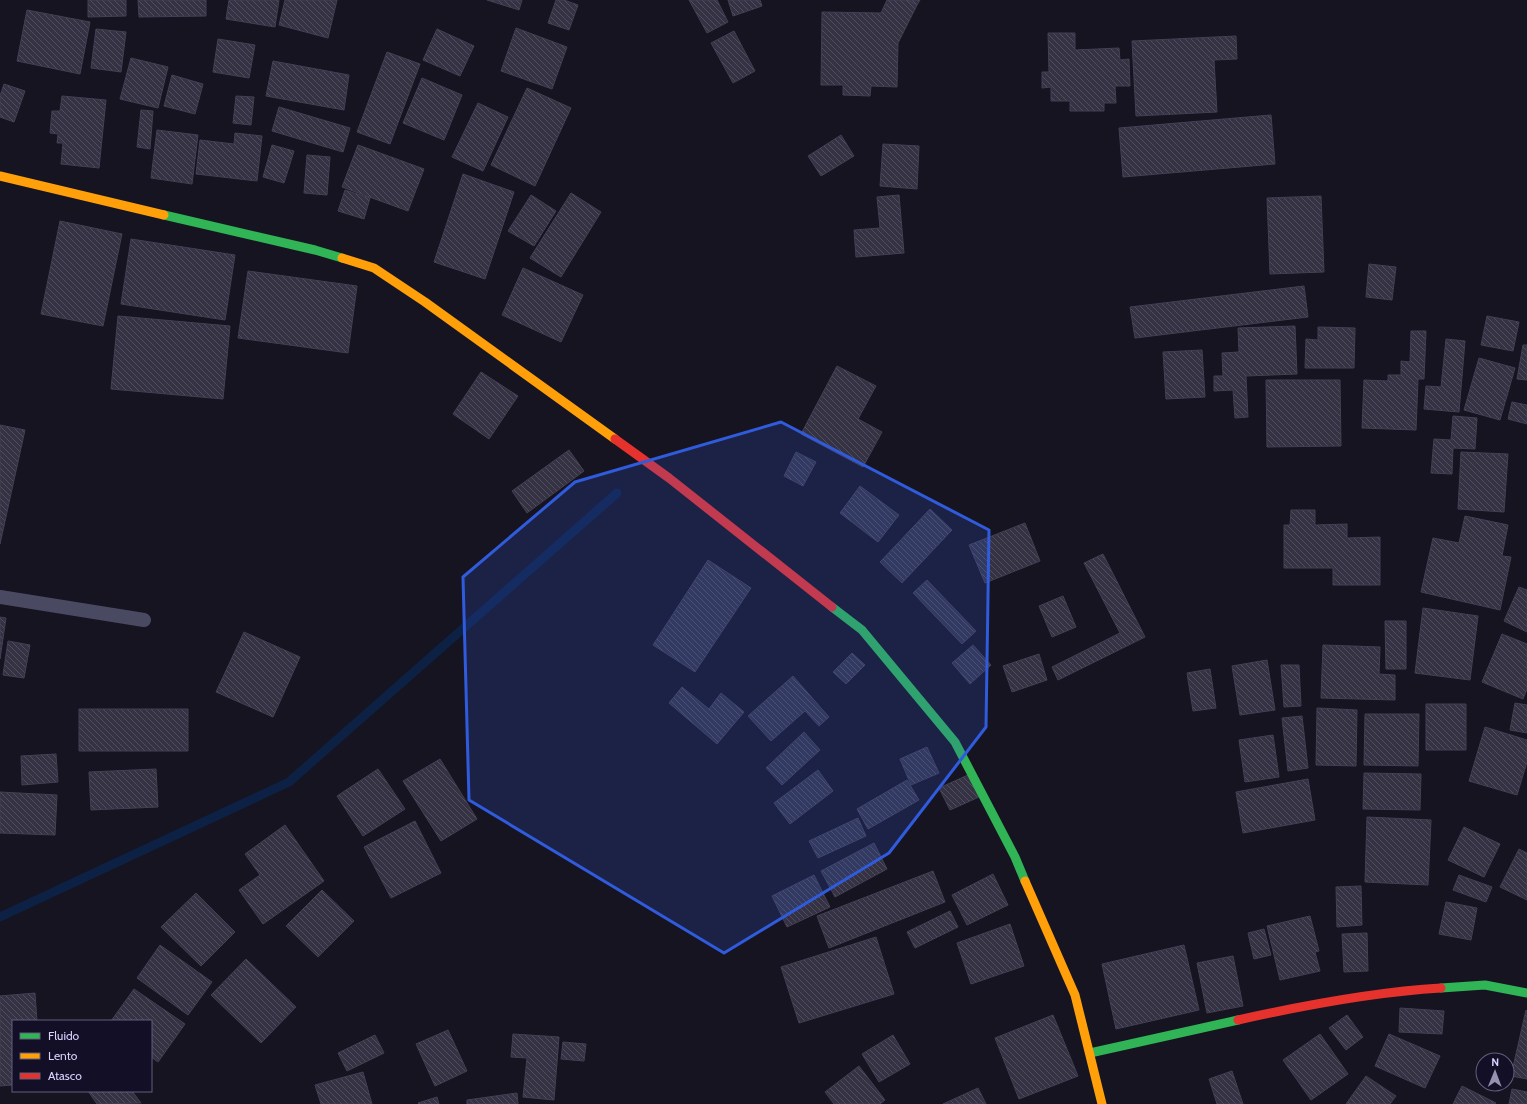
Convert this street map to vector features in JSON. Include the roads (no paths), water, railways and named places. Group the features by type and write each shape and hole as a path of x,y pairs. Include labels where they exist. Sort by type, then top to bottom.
{"street":[{"path":"0,176 315,250 374,268 426,302 669,478 862,630 955,742 1014,856 1075,995 1102,1104"},
{"path":"1090,1053 1299,1006 1406,990 1485,985 1527,992"}],"lane":[{"path":"0,597 144,620"}],"waterway":[{"path":"0,917 289,782 617,493"}]}
